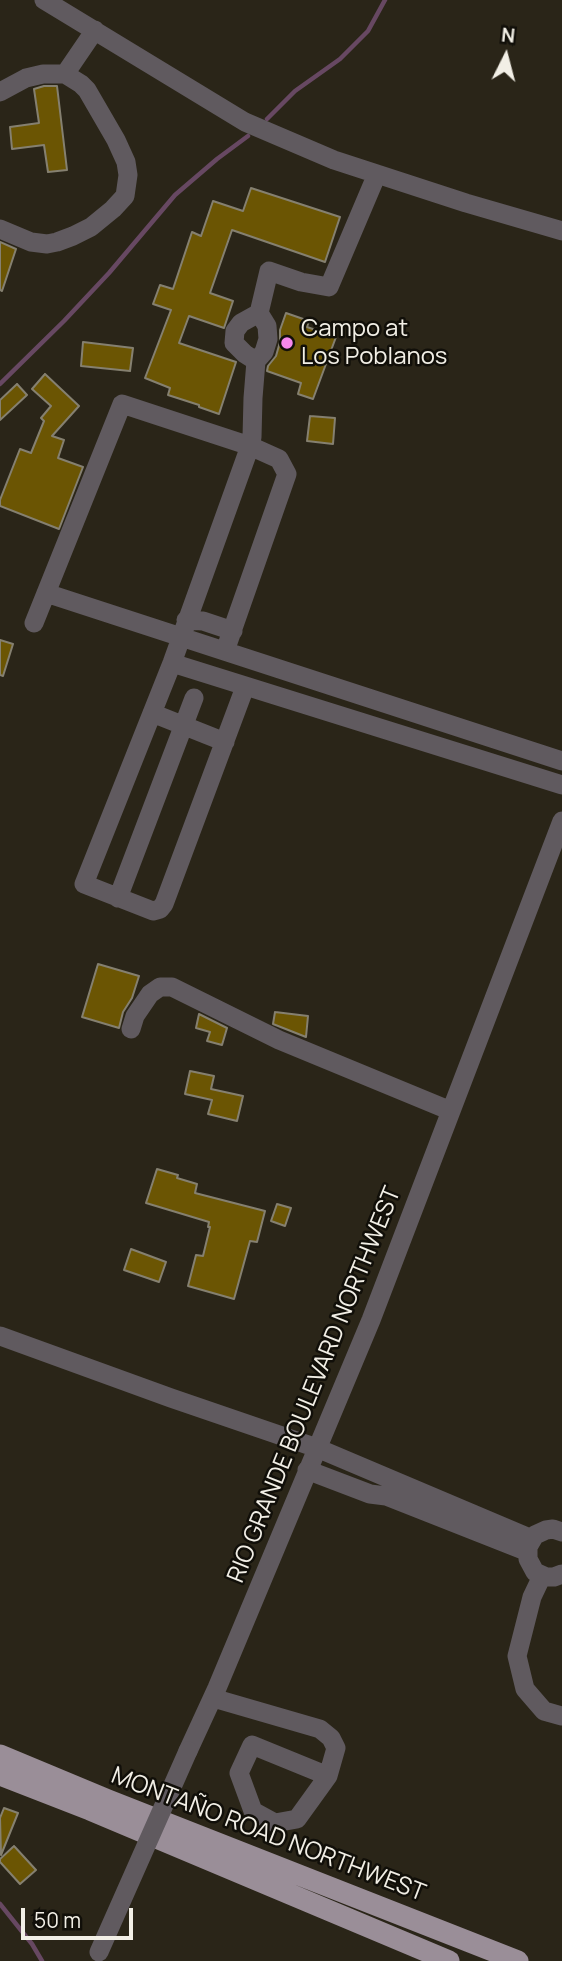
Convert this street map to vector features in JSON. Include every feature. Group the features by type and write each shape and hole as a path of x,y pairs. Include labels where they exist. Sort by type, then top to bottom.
{"main road":[{"name":"MONTAÑO ROAD NORTHWEST","path":"0,1755 518,1961"},
{"name":"MONTAÑO ROAD NORTHWEST","path":"0,1775 90,1810 449,1961"}],"street":[{"path":"44,0 245,122 334,160 466,203 562,230"},
{"path":"65,74 95,30"},
{"path":"0,92 26,78 43,74 65,74 81,84 116,140 126,162 128,175 125,196 91,227 73,236 47,244 31,242 0,229"},
{"path":"245,687 160,909 153,911 84,884 172,663 250,446 256,362 264,352 268,339 267,326 259,313 269,271 300,282 328,286 377,174"},
{"path":"256,362 234,343 235,331 241,323 259,313"},
{"path":"34,623 122,404 250,446 279,459 287,474 225,651"},
{"path":"47,593 183,629 225,651 562,761"},
{"path":"183,629 204,621 233,631"},
{"path":"172,663 562,785"},
{"path":"118,898 194,698"},
{"path":"152,713 225,742"},
{"name":"RIO GRANDE BOULEVARD NORTHWEST","path":"97,1956 213,1698 371,1320 562,821"},
{"path":"131,1029 135,1016 150,994 160,987 172,987 279,1040 451,1111"},
{"path":"0,1336 317,1447 447,1512 530,1546"},
{"path":"307,1470 370,1494 447,1512"},
{"path":"562,1532 546,1530 530,1546 528,1559 532,1568 552,1575 532,1597 517,1656 525,1689 544,1712 562,1716"},
{"path":"213,1698 320,1729 331,1738 336,1748 328,1776 297,1819 275,1823 253,1811 239,1773 252,1745 328,1776"}],"building":[{"path":"57,86 67,170 48,172 44,145 12,149 10,127 39,123 34,89"},
{"path":"251,188 340,217 325,262 232,230 210,293 233,301 224,328 189,316 179,343 236,362 219,414 168,395 170,388 145,378 171,310 153,304 160,285 173,289 192,232 201,236 213,201 243,211"},
{"path":"0,242 16,249 2,291 0,290"},
{"path":"286,313 309,321 307,327 336,337 313,399 298,394 301,383 267,371 276,356"},
{"path":"83,342 133,348 130,371 81,366"},
{"path":"45,374 79,406 52,436 64,440 58,458 83,467 59,529 0,506 20,449 31,453 44,421 41,418 51,406 32,389"},
{"path":"17,384 27,395 0,420 0,400"},
{"path":"310,416 335,418 333,444 307,441"},
{"path":"0,640 13,644 3,676 0,675"},
{"path":"98,964 139,976 119,1028 82,1017"},
{"path":"275,1012 308,1016 306,1037 273,1024"},
{"path":"199,1014 227,1028 222,1045 207,1041 210,1032 196,1028"},
{"path":"190,1071 214,1076 211,1089 243,1096 237,1121 208,1114 212,1100 185,1094"},
{"path":"157,1169 197,1184 195,1193 265,1211 257,1242 250,1241 234,1299 188,1286 196,1255 203,1256 209,1222 146,1203"},
{"path":"277,1204 291,1208 285,1226 271,1221"},
{"path":"131,1249 166,1262 159,1282 124,1270"},
{"path":"4,1808 18,1813 1,1855 0,1818"},
{"path":"14,1846 36,1870 20,1884 0,1862"}],"waterway":[{"path":"267,119 295,91 340,59 368,31 385,0"},
{"path":"0,384 109,273 175,195 248,136"},
{"path":"0,1904 42,1961"}],"place":[{"name":"Campo at Los Poblanos","path":"287,343"}]}
